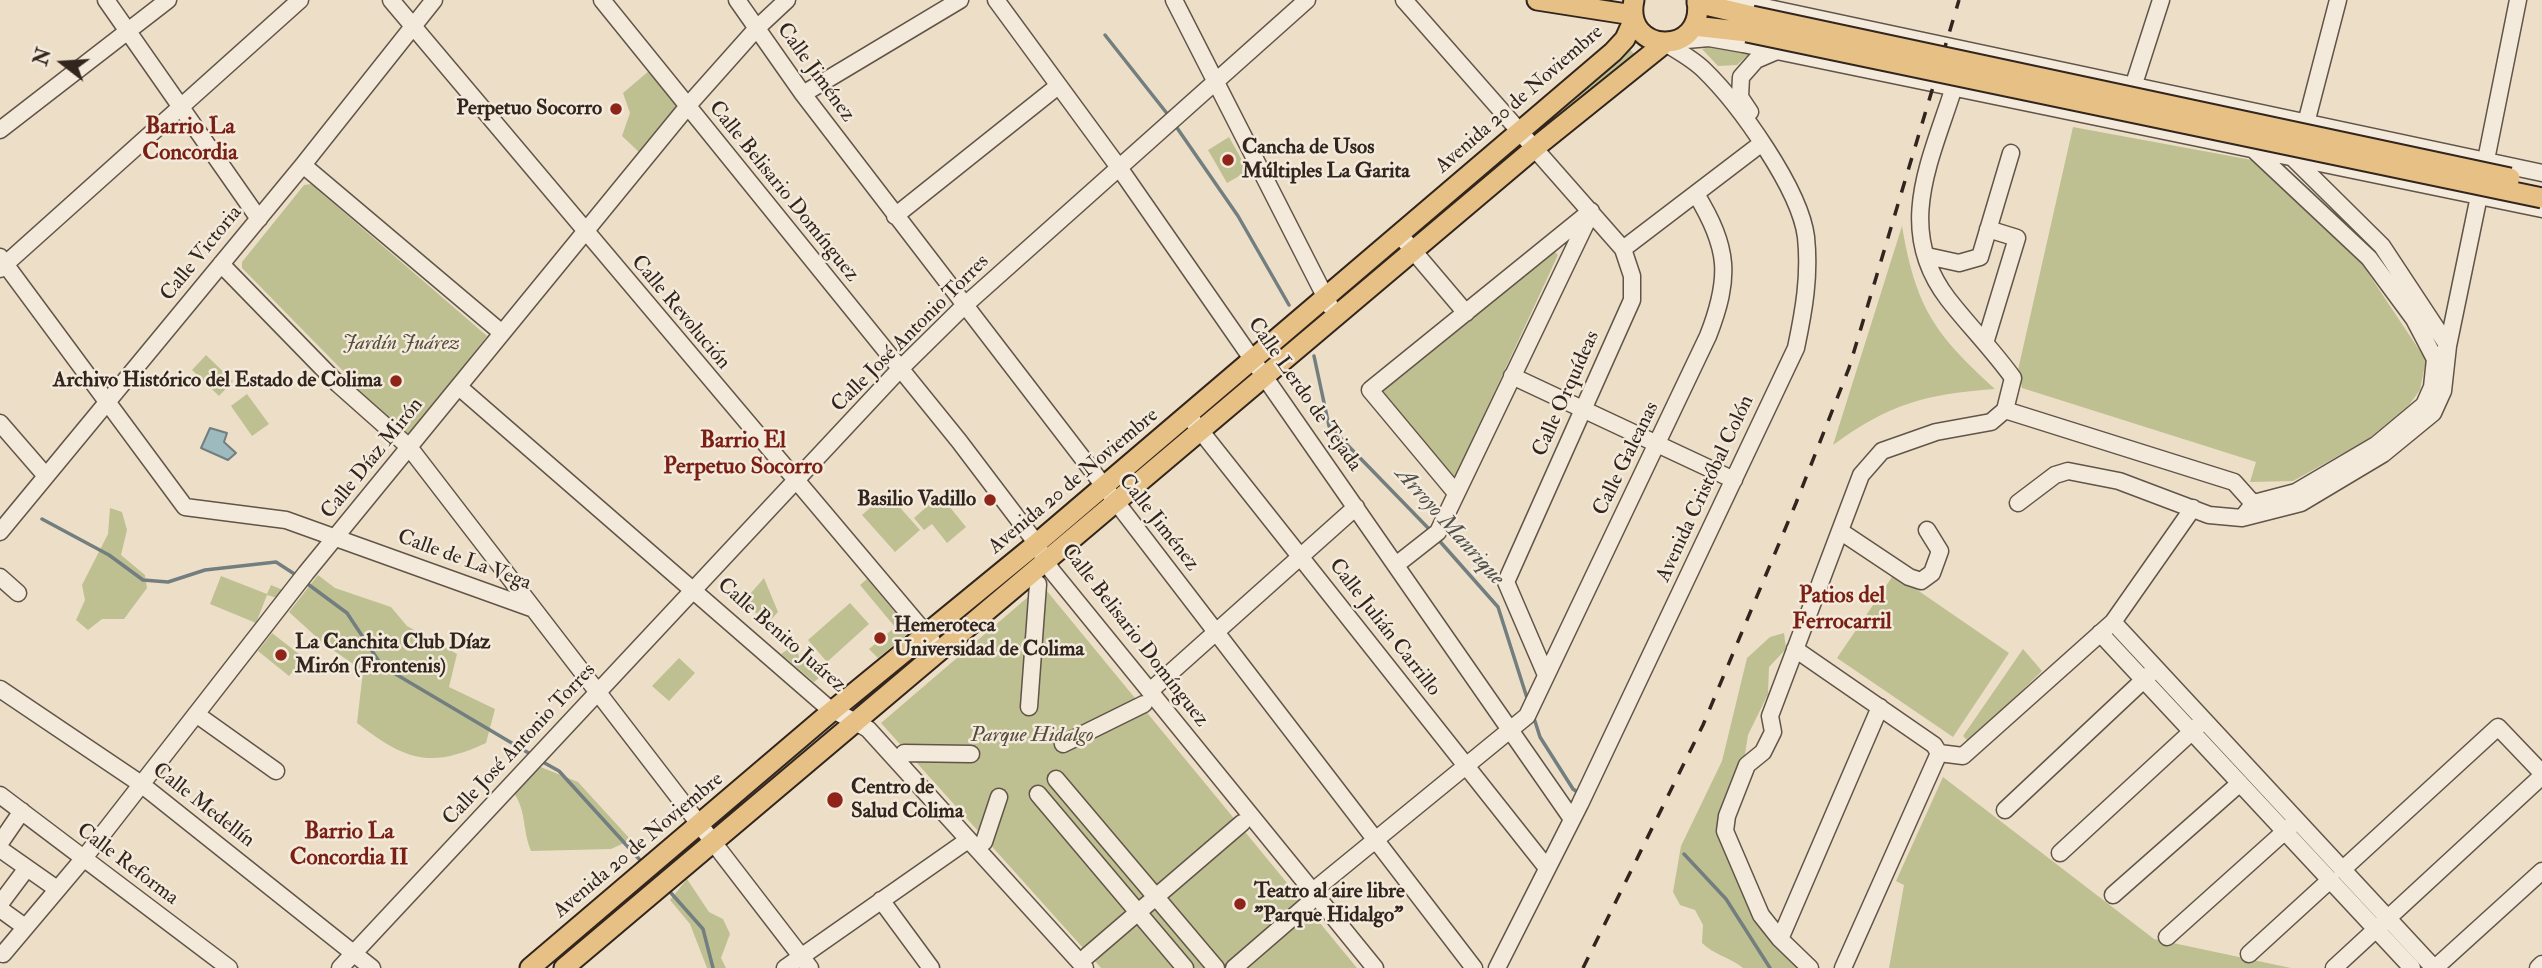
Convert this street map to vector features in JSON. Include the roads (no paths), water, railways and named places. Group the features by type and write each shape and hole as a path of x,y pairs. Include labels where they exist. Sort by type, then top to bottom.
{"main road":[{"path":"1537,0 1634,11 1647,37 1670,42"},
{"path":"2542,184 1750,24 1694,26 1697,1 1750,24 2542,198"},
{"name":"Avenida 20 de Noviembre","path":"530,968 834,710 1104,487 1613,52 1625,38 1634,11"},
{"name":"Avenida 20 de Noviembre","path":"564,968 1536,147 1694,26"}],"street":[{"path":"106,0 259,219"},
{"path":"0,130 168,0"},
{"path":"107,403 2,264 300,0"},
{"name":"Calle Revolución","path":"391,0 941,651"},
{"name":"Calle Victoria","path":"0,533 303,165 434,0"},
{"name":"Calle Belisario Domínguez","path":"602,0 959,442 1147,698 1310,897 1375,968"},
{"name":"Calle Jiménez","path":"737,0 803,94 895,216 1474,968"},
{"name":"Calle Díaz Mirón","path":"3,954 84,858 303,578 688,106 757,28 787,0"},
{"path":"803,94 960,0"},
{"name":"Calle Lerdo de Tejada","path":"996,0 1120,169 1510,730 1579,805"},
{"path":"1174,0 1336,318"},
{"name":"Calle José Antonio Torres","path":"340,968 899,370 964,306 1307,0"},
{"name":"Calle Orquídeas","path":"1404,0 1623,249 1632,276 1632,300 1506,582 1546,676"},
{"path":"1731,0 2542,173"},
{"path":"2133,87 2161,0"},
{"path":"2306,123 2337,0"},
{"path":"2486,160 2518,0"},
{"path":"1670,42 1709,38 1777,51 2542,209"},
{"path":"1906,78 1916,74 1923,64 1923,47 1917,41"},
{"name":"Avenida Cristóbal Colón","path":"1497,968 1579,805 1797,348 1809,287 1805,234 1788,188 1762,143 1711,77 1670,42"},
{"path":"1810,968 1780,939 1761,915 1725,827 1747,765 1761,755 1773,732 1770,716 1861,475 1882,451 1936,432 1991,422 2005,410 2012,378 1986,340 1947,298 1927,256 1918,228 1921,194 1950,86 1943,69 1949,54 1956,49"},
{"path":"1623,249 1762,143 1758,124 1740,97 1741,77 1756,60 1777,51"},
{"path":"1711,77 1741,77"},
{"path":"895,216 1058,86"},
{"path":"2018,503 2054,475 2068,471 2119,481 2209,515 2242,518 2296,492 2376,445 2424,405 2432,387 2435,359 2414,319 2369,258 2254,151"},
{"path":"1927,256 1959,263 1980,257 2011,153"},
{"path":"2294,159 2382,246 2448,346"},
{"path":"303,165 502,333"},
{"name":"Calle Galeanas","path":"1234,968 1376,840 1527,716 1709,336 1722,300 1724,268 1716,226 1696,194"},
{"path":"2258,508 2301,503 2383,454 2433,413 2443,391 2448,346 2479,196"},
{"path":"1457,493 1370,390 1591,211"},
{"path":"1396,565 1434,535 1457,493 1591,211"},
{"path":"1986,340 2017,238 1988,229"},
{"path":"1399,234 1466,313"},
{"path":"2369,258 2382,246"},
{"path":"221,264 338,384 409,447 532,608"},
{"path":"2435,359 2448,346"},
{"path":"1512,376 1734,480"},
{"name":"Calle Benito Juárez","path":"459,387 834,710 868,729 976,841 1086,962"},
{"name":"Calle de La Vega","path":"107,403 185,507 286,520 337,536 532,608 805,962"},
{"path":"2005,410 2234,482 2258,508"},
{"name":"Calle Julián Carrillo","path":"1188,415 1547,867"},
{"path":"0,423 46,477"},
{"path":"1063,744 1147,698 1216,632 1356,507"},
{"path":"1796,649 1939,752 1964,756 2113,622 2193,509"},
{"path":"1840,531 1916,580 1928,578 1940,551 1927,530"},
{"path":"0,577 18,593"},
{"path":"1029,707 1038,584"},
{"path":"2113,622 2150,674 2336,875 2382,924 2434,968 2542,871"},
{"path":"2100,633 2150,674"},
{"path":"2005,810 2150,674"},
{"name":"Calle Medellín","path":"0,688 141,784 372,968"},
{"path":"1780,939 1880,707"},
{"path":"196,714 276,771"},
{"path":"2198,726 2240,783 2291,826"},
{"path":"2060,853 2198,726"},
{"path":"2249,954 2498,727 2542,774 2334,968"},
{"path":"1843,968 1939,752"},
{"path":"904,753 971,754"},
{"path":"1056,779 1216,968"},
{"path":"2113,895 2240,783"},
{"name":"Calle Reforma","path":"0,794 229,968"},
{"path":"1038,794 1185,968"},
{"path":"785,968 805,962 880,901 976,841 999,797"},
{"path":"0,843 22,811"},
{"path":"1086,962 1138,912 1242,823"},
{"path":"2167,937 2291,826"},
{"path":"0,849 57,889"},
{"path":"25,928 0,907 27,868"},
{"path":"880,901 931,968"},
{"path":"2382,924 2412,968"},
{"path":"2538,968 2542,964"}],"water":[{"path":"210,428 227,433 224,442 236,453 228,460 201,448"}],"waterway":[{"name":"Arroyo Manrique","path":"1105,35 1169,116"},
{"name":"Arroyo Manrique","path":"1175,125 1238,216 1289,305"},
{"name":"Arroyo Manrique","path":"1314,356 1329,426 1431,531"},
{"path":"42,519 109,555 143,580 168,582 205,570 276,562 296,575"},
{"name":"Arroyo Manrique","path":"1436,537 1498,607 1528,701"},
{"path":"305,582 347,613 382,666 532,755"},
{"name":"Arroyo Manrique","path":"1533,715 1540,737 1573,789 1580,794"},
{"path":"541,761 559,771 640,860"},
{"name":"Arroyo Manrique","path":"1684,854 1726,899 1770,968"},
{"path":"671,893 703,929 713,968"}],"railway":[{"path":"1583,968 1703,725 1849,368 1959,0"}],"place":[{"name":"Perpetuo Socorro","path":"616,109"},
{"name":"Cancha de Usos Múltiples La Garita","path":"1228,160"},
{"name":"Archivo Histórico del Estado de Colima","path":"396,381"},
{"name":"Basilio Vadillo","path":"990,500"},
{"name":"Hemeroteca Universidad de Colima","path":"880,638"},
{"name":"La Canchita Club Díaz Mirón (Frontenis)","path":"281,655"},
{"name":"Centro de Salud Colima","path":"835,800"},
{"name":"Teatro al aire libre \"Parque Hidalgo\"","path":"1240,904"}],"district":[{"name":"Barrio La Concordia","path":"190,141"},
{"name":"Barrio El Perpetuo Socorro","path":"743,455"},
{"name":"Patios del Ferrocarril","path":"1842,610"},
{"name":"Barrio La Concordia II","path":"349,846"}],"park label":[{"name":"Jardín Juárez","path":"401,344"},
{"name":"Parque Hidalgo","path":"1032,736"}]}
